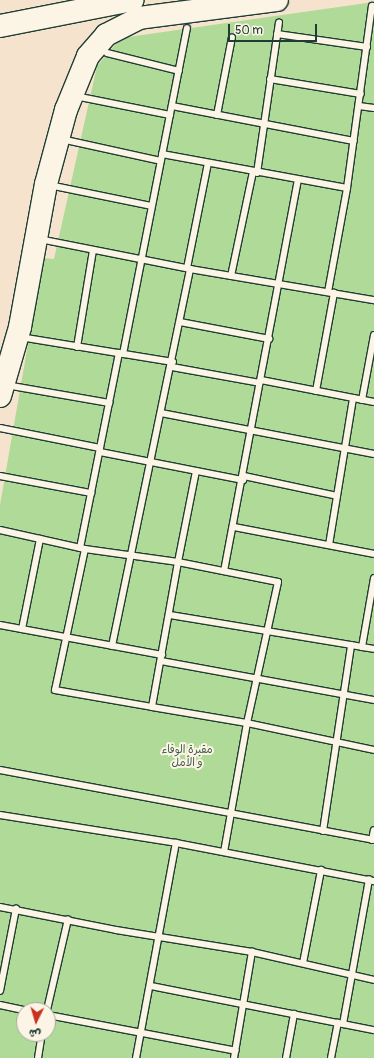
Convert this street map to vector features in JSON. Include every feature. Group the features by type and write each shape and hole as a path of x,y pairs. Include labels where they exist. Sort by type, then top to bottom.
{"highway":[{"path":"0,26 132,0"},
{"path":"2,390 18,337 34,238 46,184 71,95 90,52 106,35 122,25 148,16 277,0"}],"lane":[{"path":"316,391 368,47 372,6"},
{"path":"231,276 255,172 264,124 279,23"},
{"path":"187,28 152,206 91,493 66,637 55,690 247,723 374,750"},
{"path":"277,34 368,47"},
{"path":"217,115 232,37"},
{"path":"107,54 179,71"},
{"path":"366,56 374,58"},
{"path":"270,79 361,94"},
{"path":"71,95 170,115"},
{"path":"172,106 354,141"},
{"path":"359,106 374,108"},
{"path":"58,139 161,161"},
{"path":"162,154 347,188"},
{"path":"112,646 130,555 172,365 208,163"},
{"path":"224,571 244,478 298,180"},
{"path":"46,184 152,206"},
{"path":"34,238 189,269 374,300"},
{"path":"77,346 93,250"},
{"path":"180,322 269,339"},
{"path":"362,400 374,335"},
{"path":"18,337 121,354 261,382 374,402"},
{"path":"2,390 109,403"},
{"path":"329,546 353,398"},
{"path":"161,413 374,454"},
{"path":"0,428 150,462 337,496"},
{"path":"152,707 196,471"},
{"path":"0,476 91,493"},
{"path":"234,527 374,554"},
{"path":"0,530 82,548 178,562 278,582 247,723 224,852"},
{"path":"22,629 40,539"},
{"path":"362,647 374,578"},
{"path":"170,615 374,649"},
{"path":"0,625 112,646 257,680 374,700"},
{"path":"323,831 351,645"},
{"path":"0,770 231,812 373,840 374,830"},
{"path":"0,815 176,843 371,880 352,975 331,1058"},
{"path":"136,1058 151,986 176,843"},
{"path":"303,963 321,870"},
{"path":"0,907 252,952 374,980"},
{"path":"0,991 16,909"},
{"path":"49,1002 68,919"},
{"path":"234,1058 252,952"},
{"path":"151,986 374,1030"},
{"path":"0,1005 16,1008"},
{"path":"286,1058 294,1014"},
{"path":"56,1017 236,1051"},
{"path":"38,1058 41,1042"}],"green space":[{"name":"مقبرة الوفاء و الأمل","path":"374,2 374,1058 0,1058 0,505 43,258 54,259 97,66 121,38"}]}
